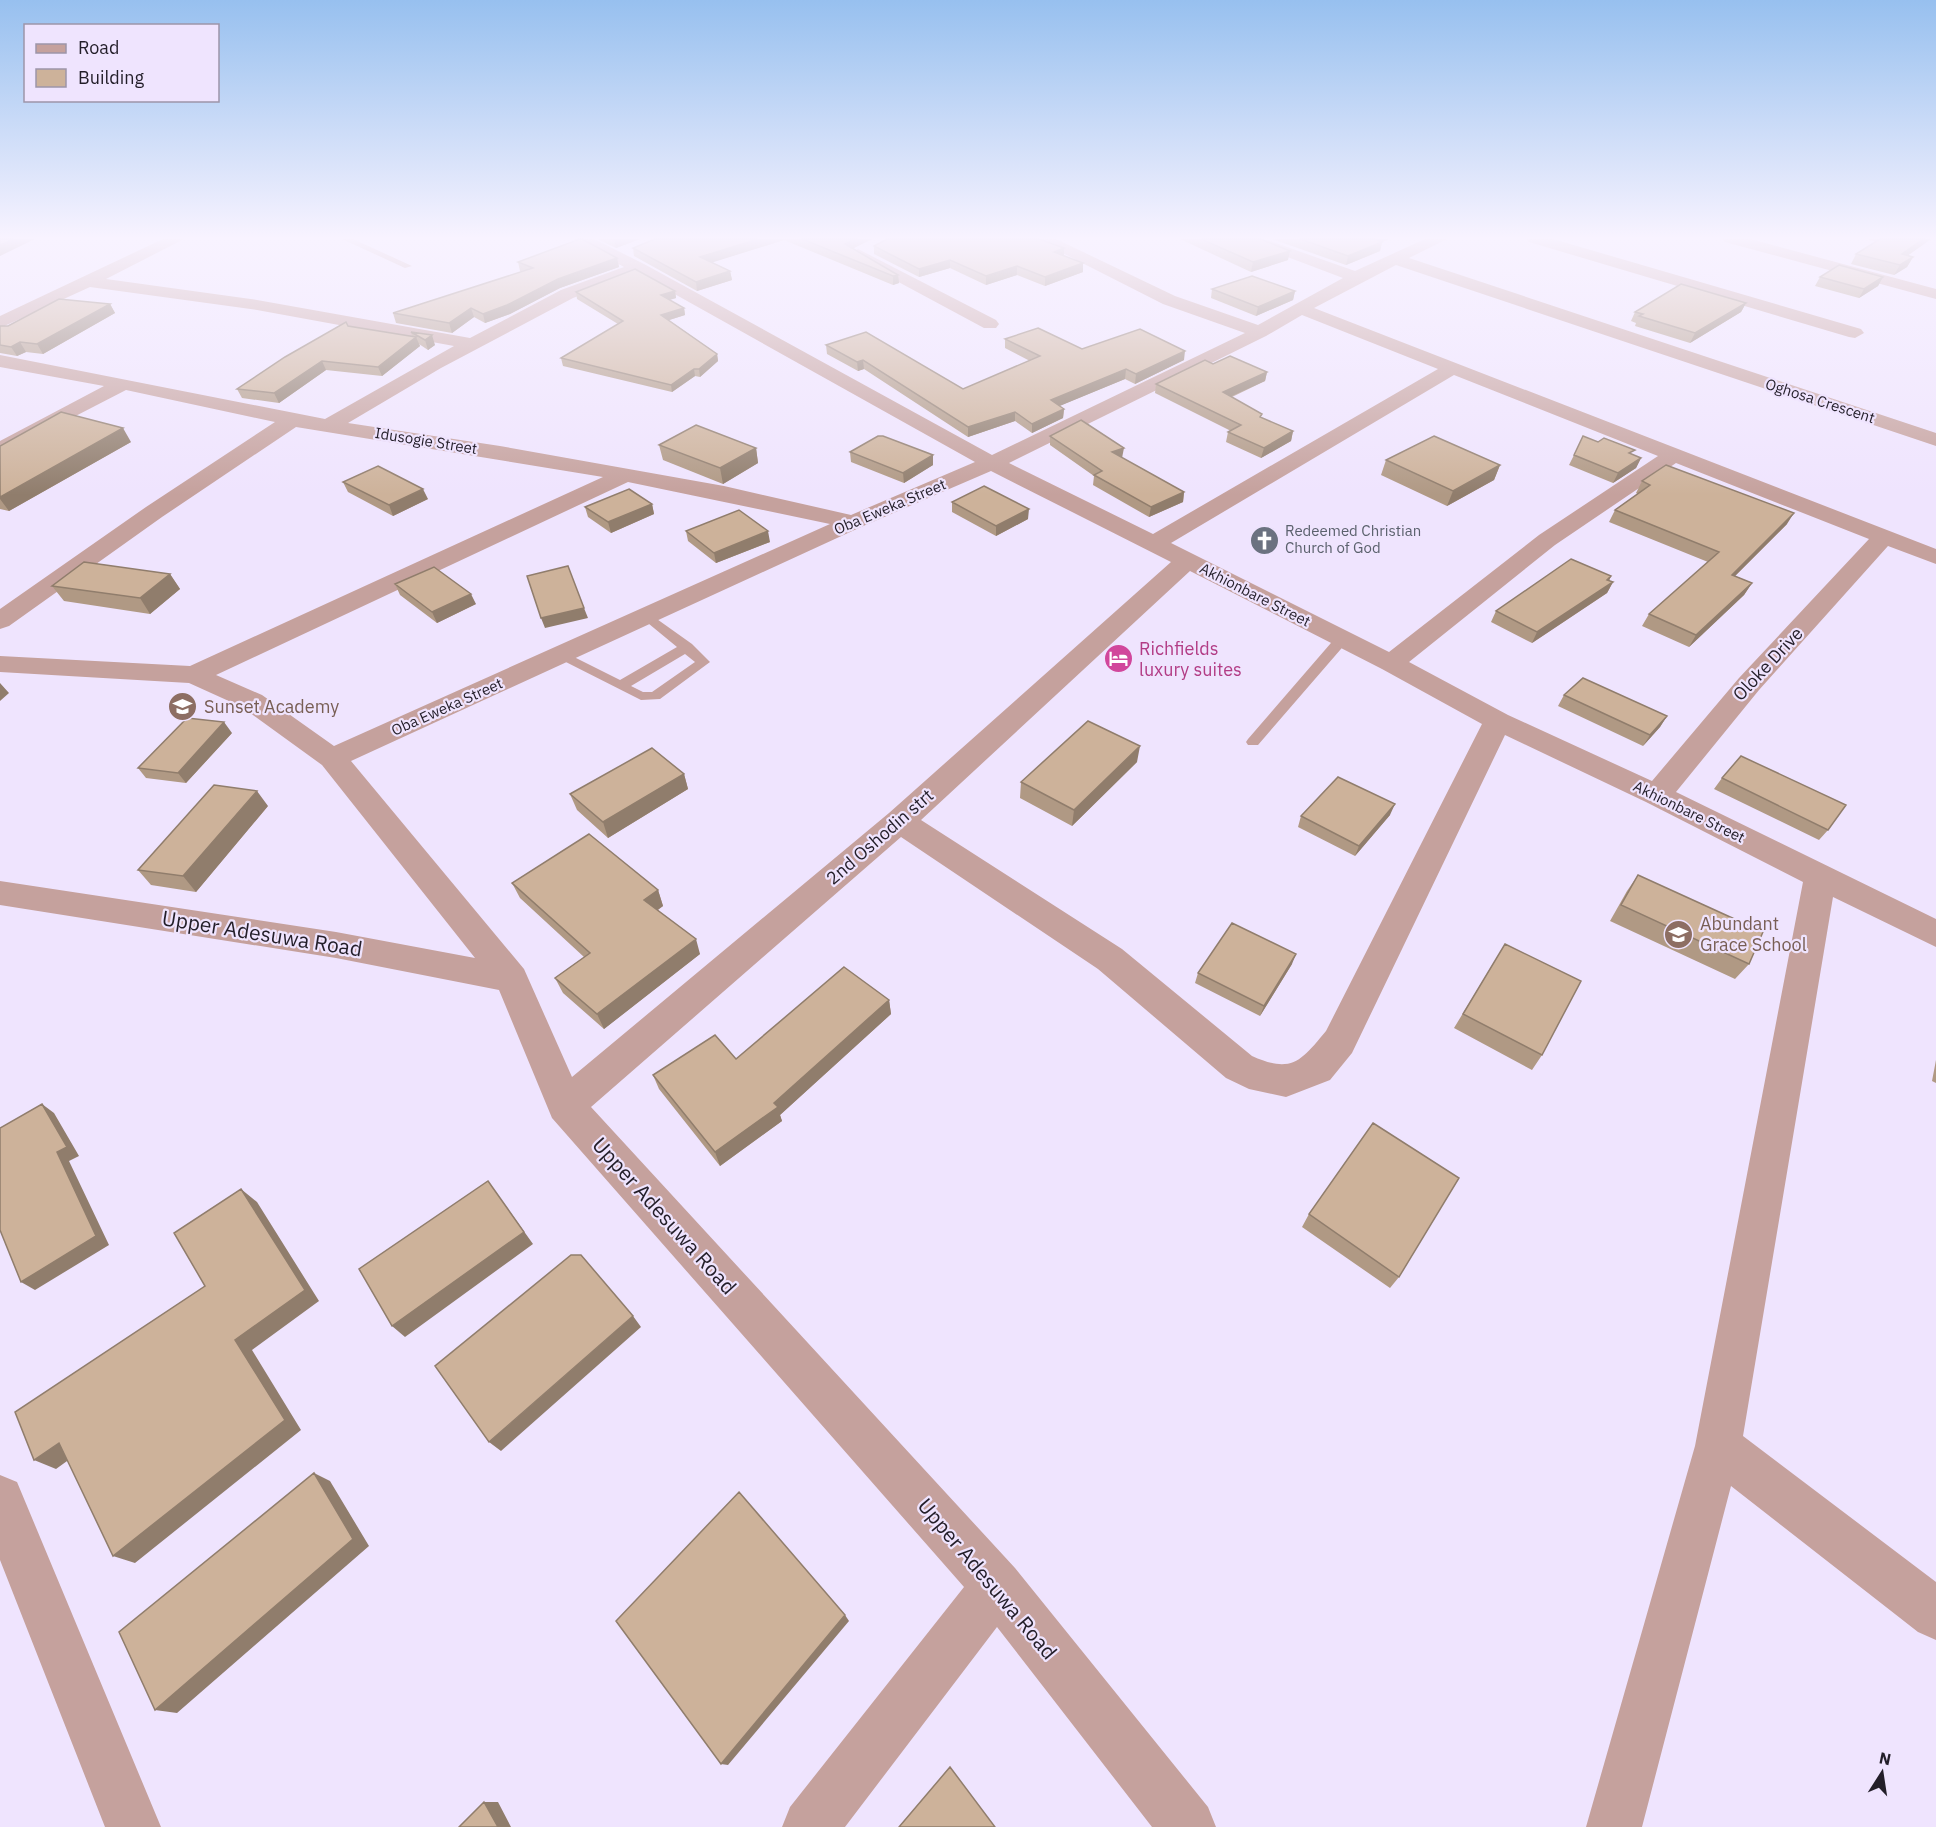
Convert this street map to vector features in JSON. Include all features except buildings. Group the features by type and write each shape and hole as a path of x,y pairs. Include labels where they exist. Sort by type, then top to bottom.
{"street":[{"path":"364,324 473,344"},
{"path":"328,426 510,324"},
{"name":"Akhionbare Street","path":"751,324 992,463 1391,663 1498,721 1657,795 1936,934"},
{"path":"1238,324 1260,332"},
{"name":"Oba Eweka Street","path":"332,758 853,522 992,463 1274,324"},
{"path":"1340,324 1936,557"},
{"name":"Oghosa Crescent","path":"1590,324 1936,440"},
{"path":"1825,324 1855,333"},
{"name":"Idusogie Street","path":"0,361 123,384 292,420 500,453 724,493 853,522"},
{"path":"1155,543 1453,368"},
{"path":"0,449 123,384"},
{"path":"0,621 154,512 292,420"},
{"path":"1391,663 1547,540 1673,456"},
{"path":"194,675 623,476 609,473"},
{"name":"Oloke Drive","path":"1657,795 1749,684 1884,537"},
{"name":"2nd Oshodin strt","path":"565,1106 900,821 1188,560"},
{"path":"0,664 194,675 252,701 332,758 512,979"},
{"path":"900,821 1110,959 1187,1021 1239,1067 1262,1078 1286,1081 1317,1069 1339,1042 1498,721"},
{"path":"1614,1827 1718,1446 1820,877"},
{"name":"Upper Adesuwa Road","path":"0,893 336,945 512,979 565,1106 997,1587 1188,1827"},
{"path":"1718,1446 1936,1614"},
{"path":"0,1499 133,1827"},
{"path":"810,1827 997,1587"}],"lane":[{"path":"561,656 641,696 655,696 701,666 702,658 647,616"},
{"path":"1252,742 1342,639"},
{"path":"622,685 687,647"}],"place":[{"name":"Redeemed Christian Church of God","path":"1264,540"},
{"name":"Richfields luxury suites","path":"1118,659"},
{"name":"Sunset Academy","path":"183,707"},
{"name":"Abundant Grace School","path":"1679,934"}]}
